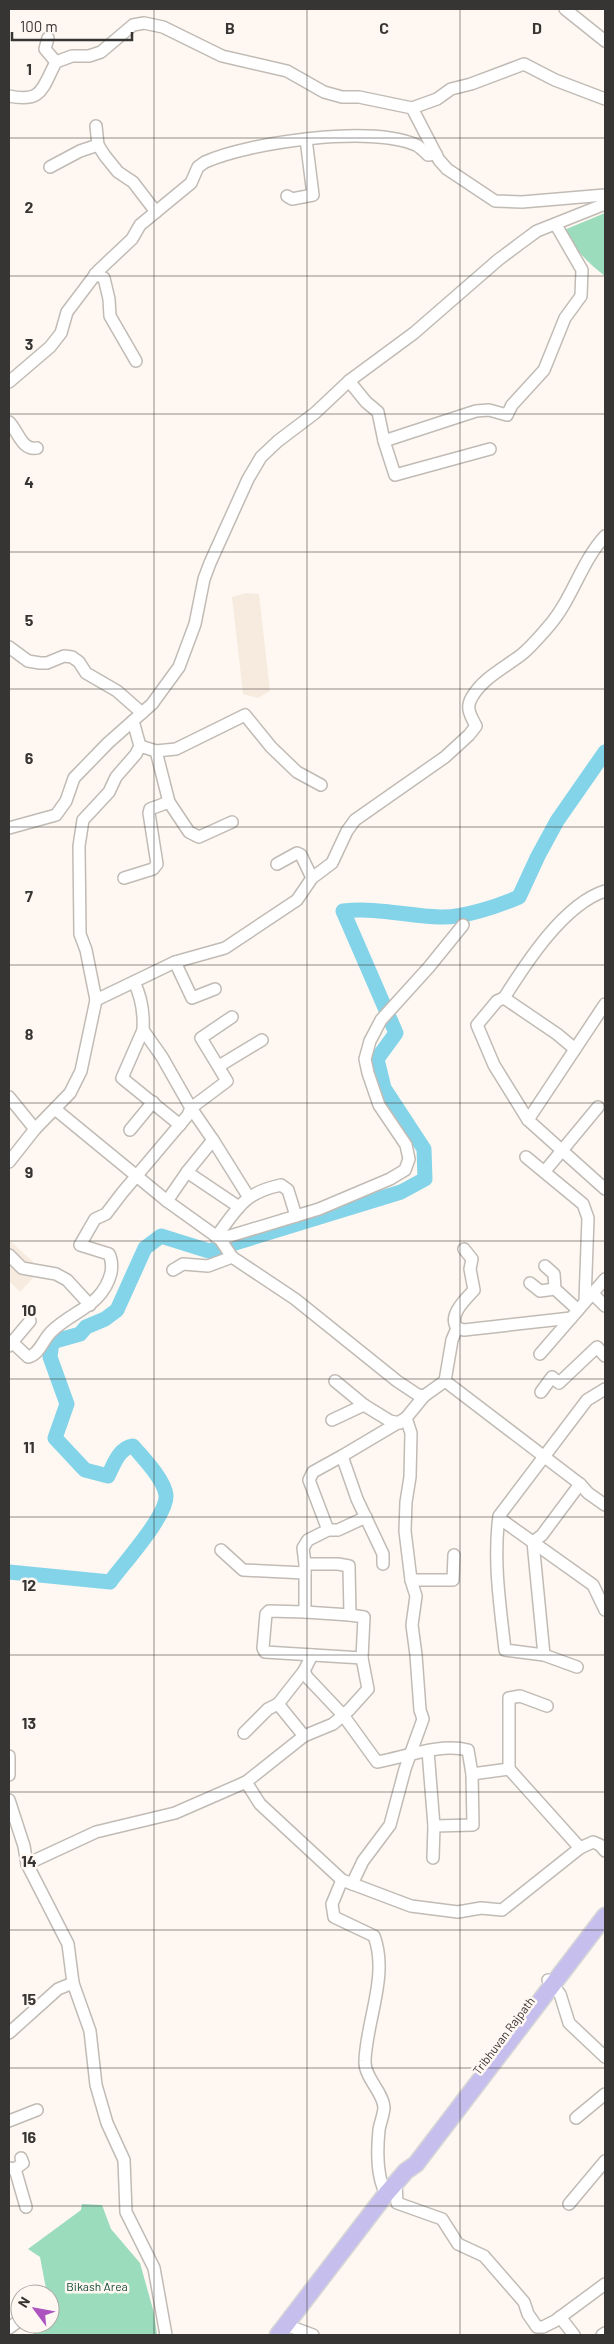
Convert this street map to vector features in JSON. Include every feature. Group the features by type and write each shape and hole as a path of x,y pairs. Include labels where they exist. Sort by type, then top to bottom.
{"highway":[{"name":"Tribhuvan Rajpath","path":"282,2330 396,2183 416,2164 550,1983 605,1903"},
{"name":"Tribhuvan Rajpath","path":"550,1983 604,1920"}],"street":[{"path":"571,11 605,41"},
{"path":"9,96 22,99 33,98 39,93 56,62 72,56 88,56 101,52 133,25 144,23 163,27 222,56 287,71 324,92 342,97 359,97 412,108 436,99 451,89 471,84 524,64 555,80 605,99"},
{"path":"48,38 45,49 56,62"},
{"path":"412,108 436,154 448,169 495,201 522,202 605,195"},
{"path":"96,126 98,145 118,172 139,189 156,212"},
{"path":"9,382 61,334 66,312 95,274 132,239 140,225 191,184 198,167 205,162 259,146 306,139 355,137 396,139 418,145 428,155 436,154"},
{"path":"287,196 292,199 313,195 306,139"},
{"path":"50,167 80,151 98,145"},
{"path":"9,828 56,815 66,802 74,778 152,704 179,667 196,624 204,579 210,563 248,479 261,457 278,441 315,413 349,381 414,333 498,260 537,232 605,204"},
{"path":"384,441 476,411 488,410 507,415 512,406 544,370 565,318 581,296 582,270 556,225"},
{"path":"95,274 104,278 109,299 110,316 136,361"},
{"path":"349,381 366,402 378,412 384,441 395,475 490,449"},
{"path":"9,422 25,445 30,448 37,448"},
{"path":"96,1000 175,962 225,948 297,900 312,878 332,863 347,831 355,820 445,757 469,735 476,726 468,710 468,704 472,696 500,669 522,654 549,626 569,597 605,536"},
{"path":"9,646 28,661 46,663 64,656 72,657 79,662 86,673 117,691 137,717 140,746 136,754 116,777 109,792 83,820 79,846 80,934 86,950 96,1000 81,1071 70,1093 11,1156"},
{"path":"140,746 156,751 176,749 245,715 271,747 297,772 321,785"},
{"path":"156,751 169,802 189,832 199,837 232,822"},
{"path":"124,878 153,869 157,864 149,812 150,809 169,802"},
{"path":"277,864 297,853 301,855 312,878"},
{"path":"605,891 594,895 574,910 526,963 504,998 497,1001 477,1025 494,1065 528,1120 605,1189"},
{"path":"219,1239 336,1203 406,1170 409,1159 406,1145 379,1105 365,1059 370,1041 381,1020 463,925"},
{"path":"175,962 192,998 215,989"},
{"path":"134,982 140,996 144,1017 143,1030 122,1078 180,1125"},
{"path":"504,998 557,1034 575,1049"},
{"path":"528,1120 605,1004"},
{"path":"30,1321 11,1345 28,1357 36,1353 51,1332 99,1298 112,1270 111,1258 109,1254 80,1245 96,1220 106,1214 192,1108 227,1081 201,1038 232,1018"},
{"path":"143,1030 162,1056 192,1108 248,1196"},
{"path":"219,1066 262,1040"},
{"path":"9,1097 35,1129"},
{"path":"130,1130 153,1102"},
{"path":"545,1171 598,1107"},
{"path":"55,1109 167,1201 219,1239 230,1255 295,1299 397,1381 418,1395 424,1396"},
{"path":"167,1201 213,1140"},
{"path":"526,1157 583,1204 586,1211 588,1218 582,1306"},
{"path":"187,1172 239,1207"},
{"path":"219,1239 248,1196 280,1185 288,1190 296,1216"},
{"path":"464,1249 472,1259 470,1269 474,1290 454,1314 454,1324 457,1328 464,1330 582,1306 605,1306"},
{"path":"9,1255 22,1268 56,1274 67,1280 90,1305"},
{"path":"173,1270 183,1264 208,1266 230,1255"},
{"path":"545,1266 554,1274 556,1289"},
{"path":"540,1354 605,1278"},
{"path":"530,1284 540,1291 556,1289 582,1306"},
{"path":"328,1530 309,1480 313,1472 403,1421 424,1396 445,1381 452,1340 457,1328"},
{"path":"542,1392 552,1377 559,1383 597,1347 605,1356"},
{"path":"335,1381 364,1405 390,1421 403,1421"},
{"path":"445,1381 605,1505"},
{"path":"577,1667 544,1655 505,1650 495,1557 496,1537 499,1518 587,1400 605,1389"},
{"path":"332,1420 364,1405"},
{"path":"403,1421 411,1433 410,1477 406,1502 405,1531 411,1580 416,1596 412,1625 420,1710 423,1719 410,1755 390,1825 332,1904 334,1916 374,1936 377,1944 378,1963 374,2009 367,2037 364,2064 384,2106 379,2131 380,2184 396,2183 397,2203 442,2218 458,2244 484,2256 524,2302 530,2319 537,2327 545,2326 560,2317 605,2284"},
{"path":"342,1456 383,1554 384,1564"},
{"path":"533,1542 542,1535 580,1484"},
{"path":"305,1612 303,1548 308,1540 328,1530 338,1530 366,1517"},
{"path":"499,1518 593,1585 605,1610"},
{"path":"533,1542 544,1655"},
{"path":"221,1550 243,1570 305,1568 338,1564 349,1566 350,1615"},
{"path":"411,1580 453,1580 454,1555"},
{"path":"27,1864 96,1832 175,1813 246,1782 304,1736 332,1724 368,1689 362,1658 364,1617 269,1611 266,1614 263,1648 265,1652 362,1658"},
{"path":"244,1733 268,1708 278,1704 304,1671 312,1655"},
{"path":"304,1671 307,1677 343,1715 377,1762 428,1752 459,1748 468,1750 472,1774 473,1825 434,1826"},
{"path":"548,1706 520,1696 508,1698 509,1769 580,1848"},
{"path":"278,1704 304,1736"},
{"path":"428,1752 434,1826 433,1858"},
{"path":"9,1756 9,1775"},
{"path":"472,1774 509,1769"},
{"path":"246,1782 260,1804 347,1882 410,1906 458,1912 481,1908 502,1910 580,1848 593,1842 600,1844 605,1851"},
{"path":"9,1800 24,1846 27,1864 68,1944 73,1983 90,2031 96,2085 107,2123 124,2160 126,2212 154,2268 166,2335"},
{"path":"9,2033 58,1989 73,1983"},
{"path":"550,1983 560,1994 569,2022 605,2057"},
{"path":"576,2118 605,2094"},
{"path":"9,2121 37,2110"},
{"path":"21,2158 23,2163 12,2168 26,2207"},
{"path":"569,2204 605,2161"},
{"path":"560,2317 574,2335"},
{"path":"282,2330 313,2335"}],"shaded area":[{"path":"246,593 259,594 270,691 258,698 243,694 232,597"},
{"path":"9,1240 41,1269 20,1292 9,1281"}],"green space":[{"path":"605,213 605,276 582,255 564,230"},
{"name":"Bikash Area","path":"82,2204 102,2205 111,2229 140,2263 154,2313 157,2335 34,2335 60,2334 60,2284 45,2284 40,2257 28,2249 81,2210"}],"waterway":[{"path":"9,1572 110,1582 153,1527 165,1504 166,1495 161,1482 133,1446 128,1447 121,1453 108,1476 85,1470 55,1438 67,1404 50,1357 52,1342 80,1334 86,1327 105,1319 117,1310 145,1248 161,1236 209,1251 401,1192 425,1179 424,1149 384,1088 377,1059 396,1033 343,911 367,910 449,917 480,911 519,897 557,821 605,752"}]}
